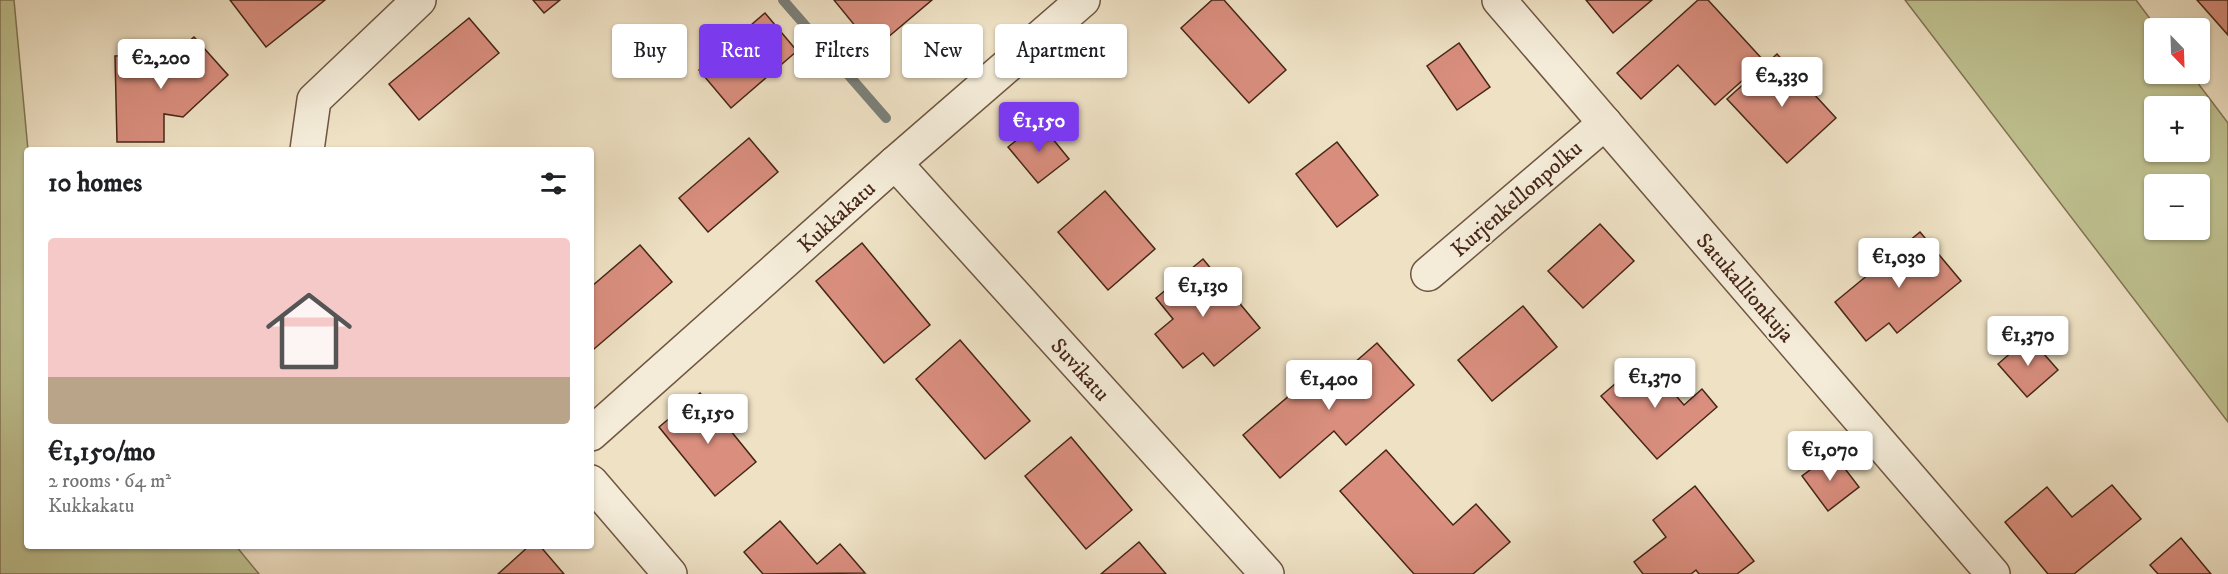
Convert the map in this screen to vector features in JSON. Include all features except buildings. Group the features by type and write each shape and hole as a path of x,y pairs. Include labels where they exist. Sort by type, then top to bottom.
{"street":[{"path":"307,147 314,100 419,0"},
{"name":"Kukkakatu","path":"594,431 895,163 1083,0"},
{"name":"Satukallionkuja","path":"1499,0 1993,574"},
{"name":"Kurjenkellonpolku","path":"1428,274 1605,123"},
{"name":"Suvikatu","path":"895,163 1267,574"},
{"path":"594,485 670,574"}],"green space":[{"path":"0,0 14,0 28,147 24,147 24,549 238,549 259,574 0,574"},
{"path":"1905,0 2136,0 2150,18 2144,18 2144,84 2199,84 2208,96 2144,96 2144,162 2210,162 2210,99 2228,123 2228,422"}],"waterway":[{"path":"783,0 886,118"}]}
